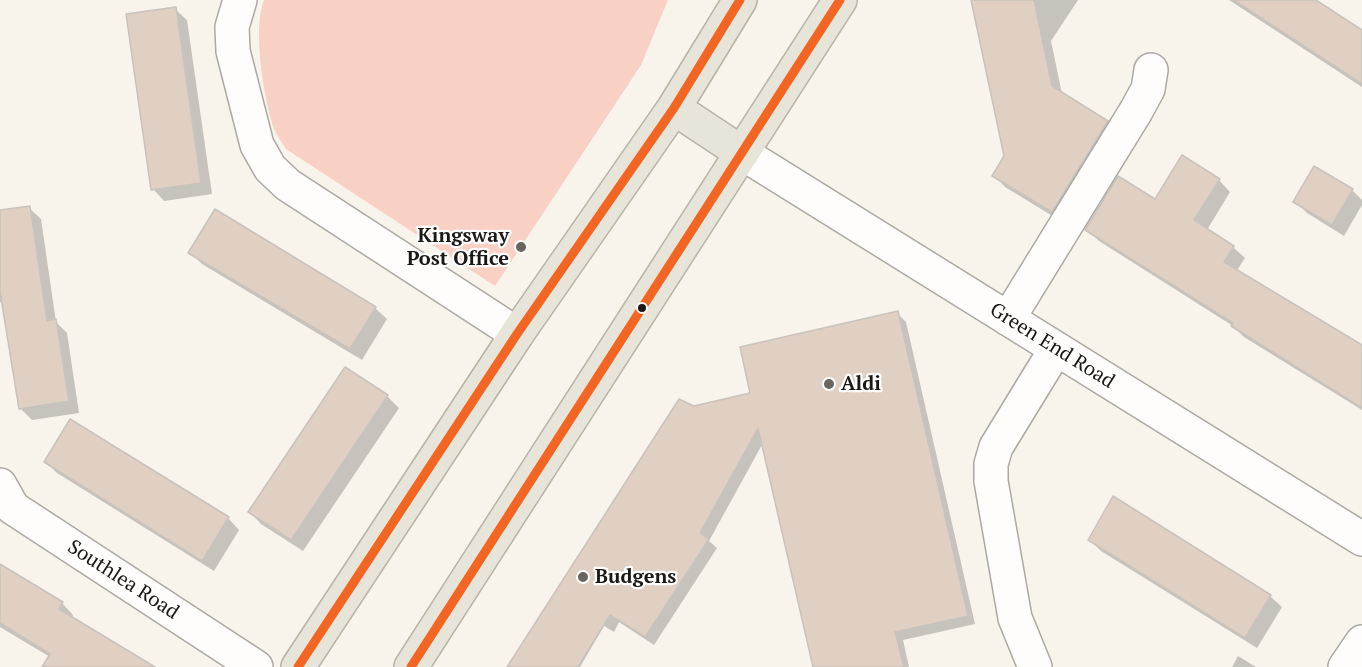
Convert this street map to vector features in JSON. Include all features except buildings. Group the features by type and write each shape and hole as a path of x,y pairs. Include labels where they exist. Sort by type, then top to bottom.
{"highway":[{"path":"298,667 517,334 674,108 740,0"},
{"path":"411,667 840,0"},
{"path":"674,108 742,153"}],"street":[{"path":"240,0 232,27 233,51 257,145 270,168 288,185 517,334"},
{"path":"1008,319 1136,111 1148,90 1151,70"},
{"name":"Green End Road","path":"742,153 1362,539"},
{"path":"1035,667 1015,618 991,481 991,464 996,447 1056,349"},
{"name":"Southlea Road","path":"4,501 256,667"},
{"path":"1345,667 1362,642"}],"shaded area":[{"path":"264,0 668,0 641,65 495,286 286,149 274,129 263,83 259,28"}],"transit line":[{"path":"298,667 517,334 674,108 740,0"},
{"path":"411,667 840,0"}],"place":[{"name":"Kingsway Post Office","path":"521,247"},
{"name":"Aldi","path":"829,384"},
{"name":"Budgens","path":"583,577"}]}
